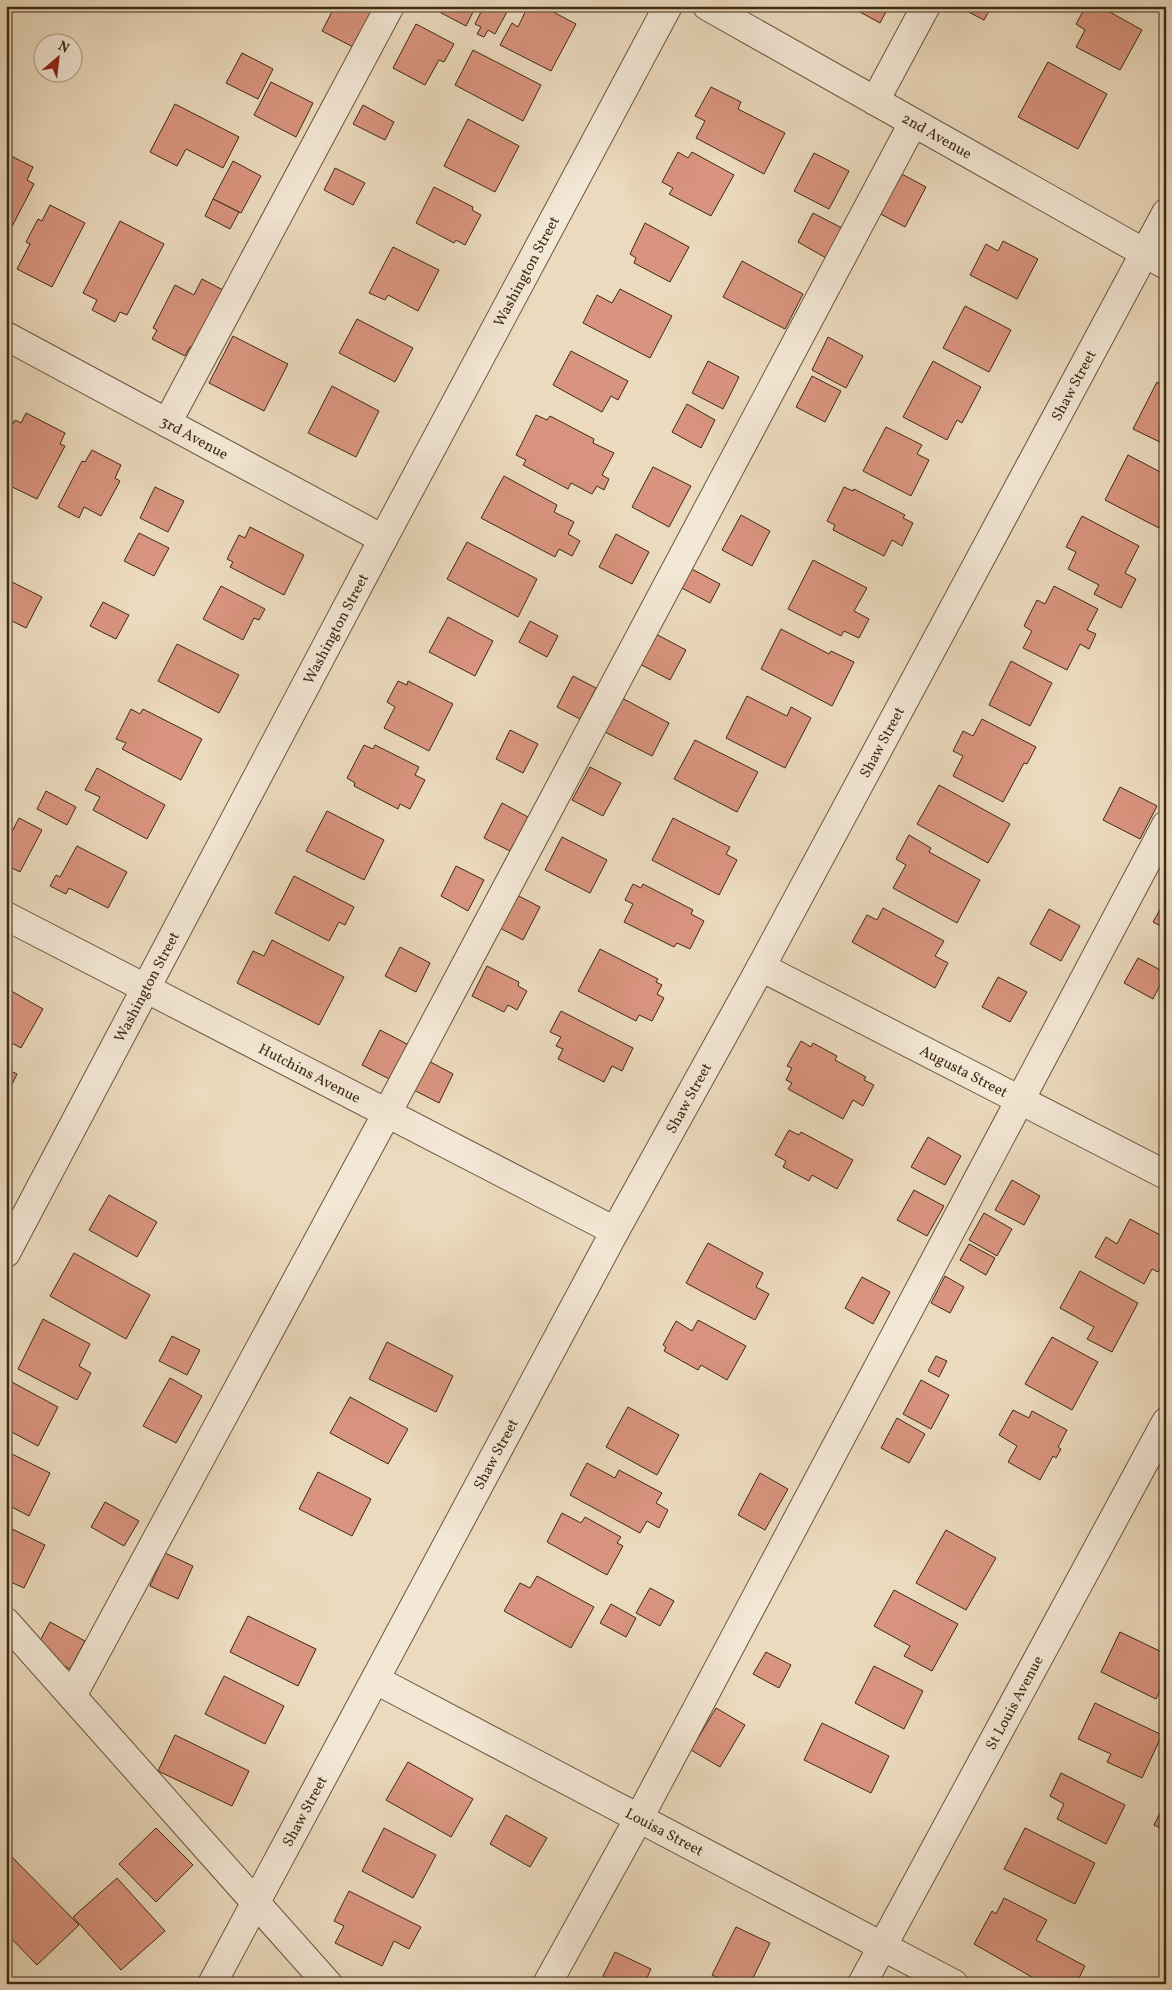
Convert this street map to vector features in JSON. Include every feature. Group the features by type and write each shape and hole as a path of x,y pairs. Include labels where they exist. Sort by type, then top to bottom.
{"street":[{"path":"167,423 390,6"},
{"name":"Washington Street","path":"6,1253 383,539 668,6"},
{"name":"2nd Avenue","path":"707,6 1155,260"},
{"path":"875,101 926,6"},
{"path":"72,1696 387,1112 913,123"},
{"name":"Shaw Street","path":"212,1984 615,1231 760,967 1155,260 1166,213"},
{"name":"3rd Avenue","path":"6,336 383,539"},
{"path":"547,1984 639,1818 1166,825"},
{"name":"Hutchins Avenue","path":"6,916 615,1231"},
{"name":"Augusta Street","path":"760,967 1166,1175"},
{"name":"St Louis Avenue","path":"862,1984 1166,1422"},
{"path":"6,1622 328,1984"},
{"name":"Louisa Street","path":"376,1680 954,1984"}],"building":[{"path":"335,6 382,6 357,49 322,31"},
{"path":"428,6 469,6 474,10 466,26"},
{"path":"484,6 509,8 495,34 488,30 484,37 477,34 481,27 475,24"},
{"path":"528,6 542,6 576,24 551,71 500,45 512,23 518,27"},
{"path":"849,6 889,6 880,23"},
{"path":"957,6 992,6 984,20"},
{"path":"1086,6 1096,10 1099,6 1142,30 1120,70 1076,47 1085,30 1076,24"},
{"path":"416,24 454,44 444,62 439,60 425,85 393,68"},
{"path":"473,50 541,85 523,121 455,85"},
{"path":"242,53 273,69 258,99 226,83"},
{"path":"1048,62 1107,94 1078,149 1018,117"},
{"path":"271,82 313,103 296,137 254,115"},
{"path":"711,87 741,102 738,109 785,133 764,174 696,138 705,121 695,116"},
{"path":"175,104 239,137 223,168 186,149 177,166 150,152"},
{"path":"363,105 394,122 385,140 353,124"},
{"path":"468,119 519,146 495,192 444,166"},
{"path":"678,152 688,158 692,152 734,175 711,216 669,194 673,188 662,182"},
{"path":"814,153 849,171 829,209 794,191"},
{"path":"11,156 33,167 27,180 34,184 6,238 6,166"},
{"path":"233,161 261,176 241,213 213,199"},
{"path":"335,168 365,183 353,205 324,190"},
{"path":"896,171 926,187 905,227 875,211"},
{"path":"434,187 473,207 472,210 481,215 465,245 456,240 454,243 416,223"},
{"path":"213,199 239,212 230,229 205,216"},
{"path":"50,205 85,223 52,287 17,269 30,244 26,242 38,219 42,221"},
{"path":"813,213 842,228 826,258 798,242"},
{"path":"120,221 164,244 127,315 120,312 115,322 92,310 97,300 83,293"},
{"path":"645,223 689,247 670,282 634,263 636,258 630,254"},
{"path":"1003,241 1038,259 1017,299 970,275 986,244 998,251"},
{"path":"393,247 439,270 418,311 388,295 385,300 369,293"},
{"path":"742,261 803,294 785,329 723,297"},
{"path":"202,279 223,290 193,348 190,347 185,356 152,339 157,330 153,328 175,285 194,295"},
{"path":"620,289 672,316 650,358 583,323 597,295 612,303"},
{"path":"965,306 1011,330 989,372 943,348"},
{"path":"357,319 413,348 395,382 339,353"},
{"path":"233,336 288,364 264,411 209,383"},
{"path":"828,337 863,356 846,388 812,370"},
{"path":"571,351 628,381 618,400 611,396 602,412 553,385"},
{"path":"708,361 739,377 723,409 692,393"},
{"path":"933,361 981,387 962,423 957,420 947,440 903,417"},
{"path":"812,376 841,391 825,422 796,407"},
{"path":"1157,382 1166,387 1166,445 1133,429"},
{"path":"332,386 379,411 356,457 308,433"},
{"path":"687,404 715,420 701,448 672,432"},
{"path":"26,413 65,433 60,444 65,446 37,499 6,484 6,436 15,420 21,423"},
{"path":"536,415 547,420 550,416 594,439 593,443 614,453 602,475 609,479 604,490 597,486 592,494 571,483 568,489 523,465 526,460 516,455"},
{"path":"886,427 922,445 917,454 929,460 911,496 863,471"},
{"path":"92,450 121,465 115,478 120,481 101,516 84,507 79,518 58,507 82,461 85,462"},
{"path":"1128,455 1166,475 1166,515 1159,528 1105,500"},
{"path":"653,467 691,486 669,527 632,507"},
{"path":"504,476 557,505 554,512 574,522 568,534 580,541 572,556 559,549 555,557 481,518"},
{"path":"155,487 184,501 168,532 140,518"},
{"path":"844,487 853,491 854,489 905,515 903,518 913,523 902,546 892,540 884,556 833,530 835,525 827,521"},
{"path":"741,515 770,531 752,566 722,550"},
{"path":"1082,516 1139,546 1125,573 1136,579 1121,608 1094,594 1099,585 1068,569 1076,552 1066,547"},
{"path":"250,527 304,555 284,595 230,567 233,562 227,559 239,535 245,538"},
{"path":"139,533 169,548 154,576 124,561"},
{"path":"616,534 649,552 632,584 599,567"},
{"path":"467,542 537,579 518,617 447,579"},
{"path":"813,560 867,588 854,611 869,619 859,638 844,631 841,636 788,609"},
{"path":"688,567 720,584 710,603 678,586"},
{"path":"8,580 42,597 26,628 6,618"},
{"path":"221,586 265,609 259,620 254,618 243,640 203,619"},
{"path":"1054,586 1098,609 1087,630 1096,634 1089,649 1080,644 1067,670 1023,648 1032,631 1024,626 1037,600 1045,604"},
{"path":"103,602 129,615 116,639 90,626"},
{"path":"448,617 493,641 475,676 429,652"},
{"path":"530,621 558,636 547,657 519,642"},
{"path":"781,629 829,654 831,651 854,662 832,706 761,669"},
{"path":"652,632 686,650 670,680 636,662"},
{"path":"177,644 239,675 219,713 158,681"},
{"path":"1011,661 1052,683 1030,726 989,705"},
{"path":"573,676 596,688 580,719 557,707"},
{"path":"398,681 407,685 408,681 453,704 429,751 384,728 395,707 387,702"},
{"path":"618,696 669,723 652,756 601,730"},
{"path":"747,696 787,716 791,707 811,718 785,768 726,738"},
{"path":"131,709 140,714 143,709 202,739 181,780 122,749 126,743 116,739"},
{"path":"982,719 1036,747 1027,764 1024,763 1003,802 953,776 963,756 953,751 963,731 973,736"},
{"path":"510,730 538,744 523,773 496,759"},
{"path":"695,740 758,772 737,812 674,779"},
{"path":"364,745 373,749 375,745 419,767 415,775 425,780 410,809 400,804 398,809 354,786 355,783 347,778"},
{"path":"590,767 621,783 603,816 572,800"},
{"path":"97,768 165,805 147,839 93,810 100,797 85,790"},
{"path":"939,785 1010,824 988,863 917,824"},
{"path":"1120,787 1157,806 1140,839 1103,820"},
{"path":"46,791 76,807 67,825 37,809"},
{"path":"502,803 528,817 510,851 484,838"},
{"path":"327,811 384,840 364,880 306,851"},
{"path":"19,818 42,830 20,872 6,865 6,843"},
{"path":"673,818 730,847 726,854 737,860 719,895 652,860"},
{"path":"909,835 931,848 929,852 980,880 957,923 893,888 906,865 896,859"},
{"path":"562,837 607,860 590,893 545,870"},
{"path":"77,846 127,872 108,908 69,888 66,894 50,886 56,875 60,877"},
{"path":"456,866 484,880 468,911 441,896"},
{"path":"294,876 354,907 345,925 339,922 329,941 275,913"},
{"path":"633,884 641,888 643,884 693,910 691,914 704,921 690,949 677,943 674,947 624,922 633,904 625,900"},
{"path":"511,892 540,907 523,940 494,925"},
{"path":"1166,899 1166,929 1153,922"},
{"path":"883,908 944,941 935,956 948,963 935,988 852,942 867,915 877,920"},
{"path":"1049,909 1080,926 1061,961 1030,944"},
{"path":"272,940 344,977 319,1025 237,983 253,951 264,956"},
{"path":"400,947 430,963 416,992 385,976"},
{"path":"600,949 658,979 656,982 662,985 657,994 664,998 652,1021 639,1015 636,1021 578,991"},
{"path":"1138,958 1166,973 1153,999 1124,983"},
{"path":"487,966 519,982 518,986 527,991 517,1010 508,1005 504,1012 472,996"},
{"path":"998,977 1027,992 1010,1022 982,1007"},
{"path":"6,988 43,1009 21,1048 6,1040"},
{"path":"561,1011 633,1048 622,1071 612,1066 604,1082 558,1059 563,1049 556,1046 561,1037 550,1032"},
{"path":"380,1030 409,1045 391,1080 362,1065"},
{"path":"801,1041 811,1047 813,1043 837,1056 835,1060 866,1077 864,1080 874,1085 863,1106 853,1100 843,1119 788,1089 792,1083 786,1080 792,1068 787,1066"},
{"path":"423,1058 453,1074 439,1103 408,1087"},
{"path":"6,1069 17,1074 6,1097"},
{"path":"789,1130 799,1135 801,1132 853,1160 837,1189 812,1175 809,1181 783,1167 786,1161 775,1155"},
{"path":"928,1137 961,1156 945,1185 911,1167"},
{"path":"1012,1180 1040,1196 1024,1225 995,1210"},
{"path":"914,1190 944,1206 927,1236 897,1220"},
{"path":"109,1195 157,1222 137,1257 89,1230"},
{"path":"984,1213 1012,1229 997,1256 969,1240"},
{"path":"1130,1219 1166,1238 1166,1244 1161,1253 1166,1258 1158,1272 1152,1269 1144,1284 1095,1257 1106,1237 1117,1244"},
{"path":"708,1243 763,1273 756,1287 769,1294 755,1320 686,1283"},
{"path":"969,1244 995,1258 986,1275 960,1260"},
{"path":"74,1253 150,1295 126,1339 50,1296"},
{"path":"1080,1271 1138,1303 1112,1352 1087,1339 1094,1327 1060,1308"},
{"path":"945,1276 964,1287 950,1313 931,1303"},
{"path":"862,1277 890,1292 873,1324 845,1308"},
{"path":"43,1319 90,1344 79,1366 91,1373 77,1400 18,1369"},
{"path":"698,1320 746,1346 727,1380 701,1365 698,1370 664,1351 666,1347 663,1345 676,1321 692,1331"},
{"path":"172,1336 200,1350 187,1375 159,1361"},
{"path":"1052,1337 1098,1362 1072,1410 1025,1384"},
{"path":"387,1342 453,1376 436,1412 369,1379"},
{"path":"936,1356 947,1361 939,1377 928,1371"},
{"path":"170,1378 202,1396 176,1443 143,1426"},
{"path":"8,1380 58,1407 38,1446 6,1429 6,1384"},
{"path":"921,1380 949,1395 931,1429 903,1414"},
{"path":"350,1397 408,1429 388,1464 330,1433"},
{"path":"628,1407 679,1435 657,1475 606,1447"},
{"path":"1013,1410 1029,1418 1032,1411 1067,1430 1058,1447 1061,1449 1056,1458 1053,1456 1040,1480 1008,1462 1017,1446 999,1435"},
{"path":"897,1418 925,1434 909,1463 881,1448"},
{"path":"6,1451 50,1473 29,1516 6,1504"},
{"path":"587,1463 615,1478 619,1470 662,1493 656,1503 668,1510 659,1528 647,1521 640,1533 570,1495"},
{"path":"318,1472 371,1499 352,1536 299,1509"},
{"path":"760,1473 788,1489 765,1530 738,1515"},
{"path":"105,1502 139,1521 124,1546 91,1527"},
{"path":"562,1513 581,1523 585,1517 621,1537 617,1543 623,1546 607,1575 547,1542"},
{"path":"6,1526 45,1545 24,1588 6,1580"},
{"path":"946,1530 996,1558 966,1610 916,1583"},
{"path":"165,1553 193,1566 178,1599 150,1586"},
{"path":"537,1576 594,1607 571,1648 504,1611 520,1583 530,1588"},
{"path":"650,1588 674,1601 660,1626 636,1613"},
{"path":"894,1590 958,1624 932,1671 904,1656 910,1646 874,1626"},
{"path":"611,1604 636,1618 626,1637 600,1623"},
{"path":"248,1616 316,1649 298,1686 230,1652"},
{"path":"50,1622 85,1641 70,1669 35,1650"},
{"path":"1120,1632 1166,1654 1166,1679 1156,1699 1101,1672"},
{"path":"766,1652 791,1665 779,1688 753,1674"},
{"path":"874,1666 923,1691 904,1729 855,1703"},
{"path":"224,1676 284,1706 265,1744 205,1714"},
{"path":"1095,1703 1162,1735 1142,1778 1107,1762 1111,1754 1078,1739"},
{"path":"716,1708 745,1725 720,1767 691,1750"},
{"path":"822,1723 889,1756 871,1793 804,1760"},
{"path":"175,1735 249,1771 232,1806 158,1771"},
{"path":"408,1762 473,1799 451,1837 386,1800"},
{"path":"1061,1773 1125,1805 1106,1844 1057,1819 1064,1804 1050,1796"},
{"path":"1163,1807 1166,1808 1166,1831 1154,1825"},
{"path":"506,1815 547,1838 530,1867 490,1844"},
{"path":"156,1828 193,1865 156,1902 119,1864"},
{"path":"384,1828 436,1855 413,1898 362,1871"},
{"path":"1025,1828 1095,1863 1075,1904 1004,1869"},
{"path":"6,1851 79,1925 37,1965 6,1933"},
{"path":"117,1878 165,1931 121,1970 73,1917"},
{"path":"349,1891 421,1927 409,1949 394,1941 382,1966 335,1943 344,1926 334,1921"},
{"path":"1004,1898 1047,1920 1036,1940 1085,1966 1076,1984 1044,1984 974,1944 992,1911 996,1914"},
{"path":"736,1927 770,1943 750,1984 731,1984 712,1975"},
{"path":"615,1952 651,1969 644,1984 618,1984 603,1976"}]}
